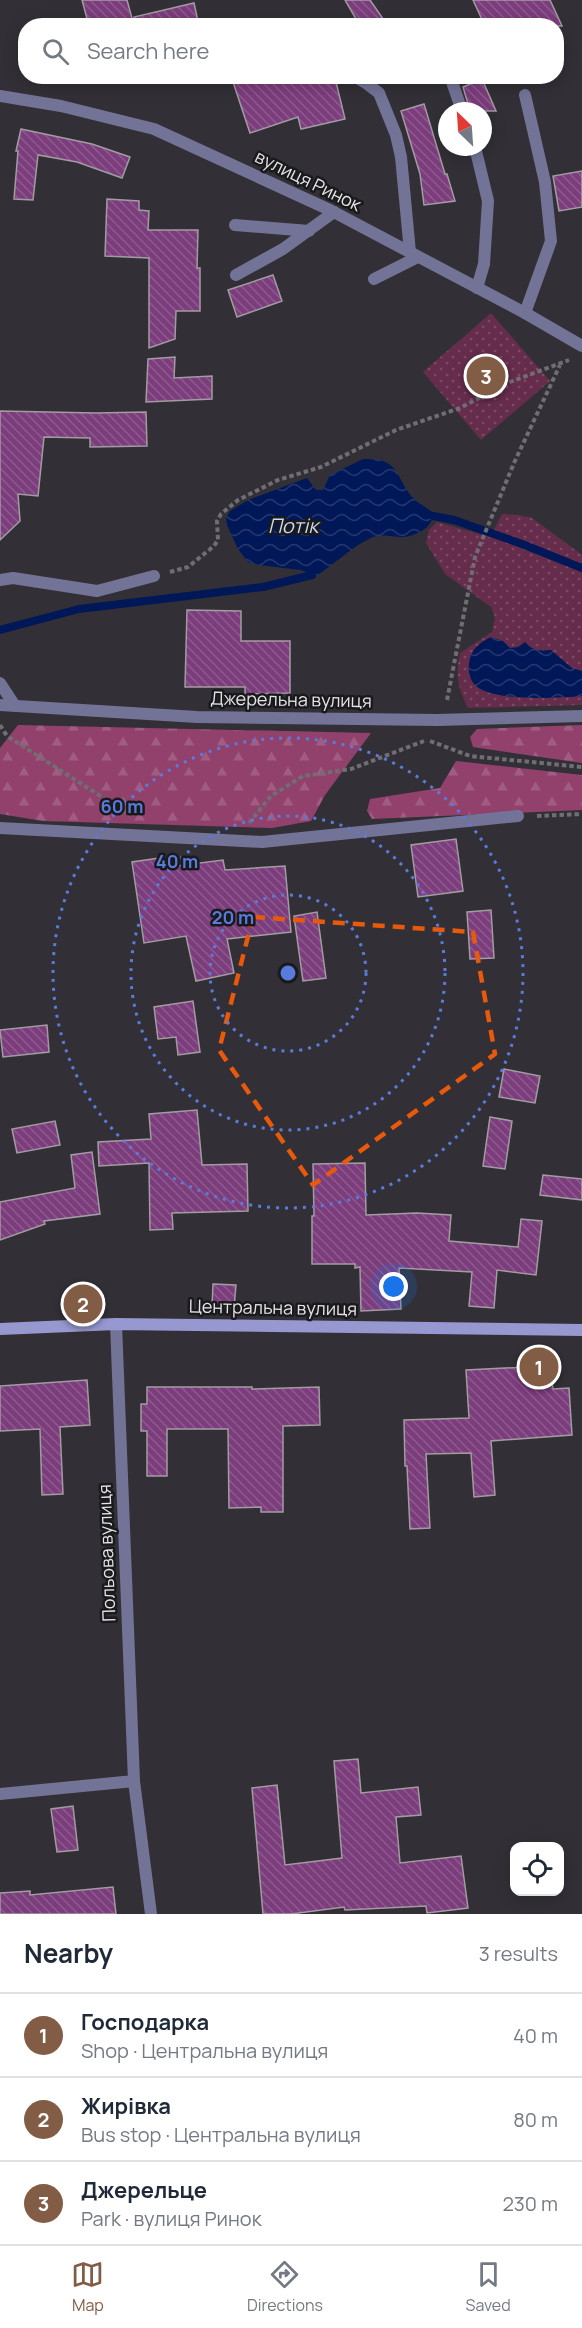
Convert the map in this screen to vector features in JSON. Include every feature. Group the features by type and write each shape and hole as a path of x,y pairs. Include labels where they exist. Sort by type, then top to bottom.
{"street":[{"path":"367,84 380,93 396,135 414,255 374,279"},
{"path":"372,84 375,89"},
{"path":"453,84 459,102"},
{"path":"525,95 545,182 551,241 525,313"},
{"name":"вулиця Ринок","path":"0,96 61,106 154,129 334,212 525,313 578,351"},
{"path":"477,156 488,201 488,239 477,288"},
{"path":"236,275 283,249 334,212"},
{"path":"235,225 309,231"},
{"path":"0,579 13,578 97,591 154,576"},
{"path":"0,683 15,706"},
{"name":"Джерельна вулиця","path":"0,705 196,717 440,720 582,717"},
{"path":"0,828 262,842 518,816"},
{"name":"Центральна вулиця","path":"0,1329 116,1324 582,1330"},
{"name":"Польова вулиця","path":"116,1324 134,1781 151,1914"},
{"path":"0,1794 134,1781"}],"path":[{"path":"154,576 188,567 207,553 218,540 218,521 221,514 238,500 278,480 321,467 396,430 460,408 510,382 560,365 578,351"},
{"path":"222,840 252,820 271,796 303,776 351,769 427,740 440,720 475,557 543,397 560,365"},
{"path":"0,725 7,736 136,819"},
{"path":"427,740 471,756 582,767"},
{"path":"518,816 582,814"}],"highlighted area":[{"path":"253,917 473,932 495,1054 313,1185 219,1050"}],"shaded area":[{"path":"491,313 550,381 481,440 423,372"},
{"path":"502,514 532,518 582,555 582,705 468,708 465,701 458,675 460,653 492,632 495,617 491,607 445,574 426,543 429,530 437,522 490,537"}],"green space":[{"path":"18,725 371,733 325,795 311,821 272,828 43,821 0,814 0,748"},
{"path":"582,725 582,763 473,747 470,737 477,729"},
{"path":"456,761 582,775 582,810 372,819 367,811 370,799 440,788"}],"water":[{"name":"Потік","path":"363,459 382,461 393,467 411,496 432,512 428,526 410,536 378,536 369,539 316,576 301,570 248,562 238,549 227,525 226,518 230,511 248,500 307,478 316,490 323,490 330,475"},
{"path":"491,637 503,641 510,648 518,647 525,642 536,650 551,650 572,668 582,671 582,696 511,697 497,695 476,686 470,676 471,655 476,648"}],"building":[{"path":"82,0 127,0 132,18 87,18"},
{"path":"345,0 370,0 382,18 355,18"},
{"path":"473,0 550,0 558,18 481,18"},
{"path":"194,3 197,18 134,18"},
{"path":"234,84 336,84 345,119 301,129 298,117 250,133"},
{"path":"470,84 484,84 496,111 492,111 492,102 467,102 463,87"},
{"path":"424,104 438,156 447,174 455,201 424,205 420,174 401,111"},
{"path":"21,129 92,144 130,157 122,178 77,162 38,155 33,200 14,199 18,151 16,151"},
{"path":"582,171 582,207 559,211 553,176"},
{"path":"107,199 139,201 139,210 149,211 148,230 198,230 197,268 200,268 200,311 176,311 175,339 149,348 149,258 105,256"},
{"path":"273,275 282,301 237,317 228,290"},
{"path":"175,357 174,378 212,376 212,399 146,402 148,359"},
{"path":"0,411 146,412 147,446 90,447 90,438 44,437 38,496 18,494 20,521 0,540"},
{"path":"187,610 241,611 241,641 290,641 290,693 245,694 245,687 185,687"},
{"path":"456,839 463,891 418,897 411,845"},
{"path":"159,858 161,868 223,860 225,870 285,866 291,932 227,939 234,973 196,981 186,936 144,943 132,862"},
{"path":"491,910 494,958 470,959 467,912"},
{"path":"317,912 326,978 303,981 294,916"},
{"path":"193,1001 200,1052 178,1055 176,1037 158,1039 154,1007"},
{"path":"47,1025 49,1052 3,1057 0,1030"},
{"path":"504,1069 540,1076 535,1103 499,1097"},
{"path":"197,1110 202,1165 247,1164 248,1211 172,1213 173,1229 150,1230 149,1163 99,1166 98,1142 151,1139 149,1114"},
{"path":"490,1117 512,1121 505,1169 483,1166"},
{"path":"55,1121 60,1145 17,1153 12,1129"},
{"path":"92,1152 100,1214 44,1221 45,1224 0,1240 0,1202 75,1188 71,1155"},
{"path":"365,1163 366,1215 417,1213 451,1215 449,1241 518,1247 521,1219 542,1221 536,1275 497,1270 494,1308 469,1306 472,1272 399,1268 401,1309 361,1311 360,1267 355,1268 355,1264 312,1264 313,1164"},
{"path":"543,1175 582,1179 582,1200 540,1195"},
{"path":"213,1284 236,1285 234,1308 212,1307"},
{"path":"550,1359 553,1389 569,1388 572,1435 491,1441 495,1495 474,1497 471,1453 426,1454 430,1528 410,1529 404,1420 469,1418 466,1370 527,1367 526,1361"},
{"path":"87,1380 90,1425 60,1427 63,1494 42,1495 40,1429 0,1431 0,1386"},
{"path":"147,1387 252,1387 252,1389 319,1387 320,1425 283,1426 283,1512 261,1512 261,1507 229,1508 228,1429 167,1429 167,1476 147,1476 147,1431 141,1431 141,1404 147,1404"},
{"path":"358,1759 361,1793 418,1787 421,1815 396,1817 400,1863 461,1856 468,1908 427,1913 426,1906 345,1910 344,1907 291,1914 263,1914 252,1788 277,1785 285,1865 342,1858 334,1761"},
{"path":"73,1806 78,1850 57,1852 51,1809"},
{"path":"113,1887 116,1914 0,1914 0,1893 30,1891 30,1895"}],"waterway":[{"name":"Потік","path":"433,516 454,520 582,568"},
{"path":"0,630 79,609 263,587 312,575"}],"place":[{"name":"Джерельце","path":"486,376"},
{"name":"Жирівка","path":"83,1304"},
{"name":"Господарка","path":"539,1367"}]}
